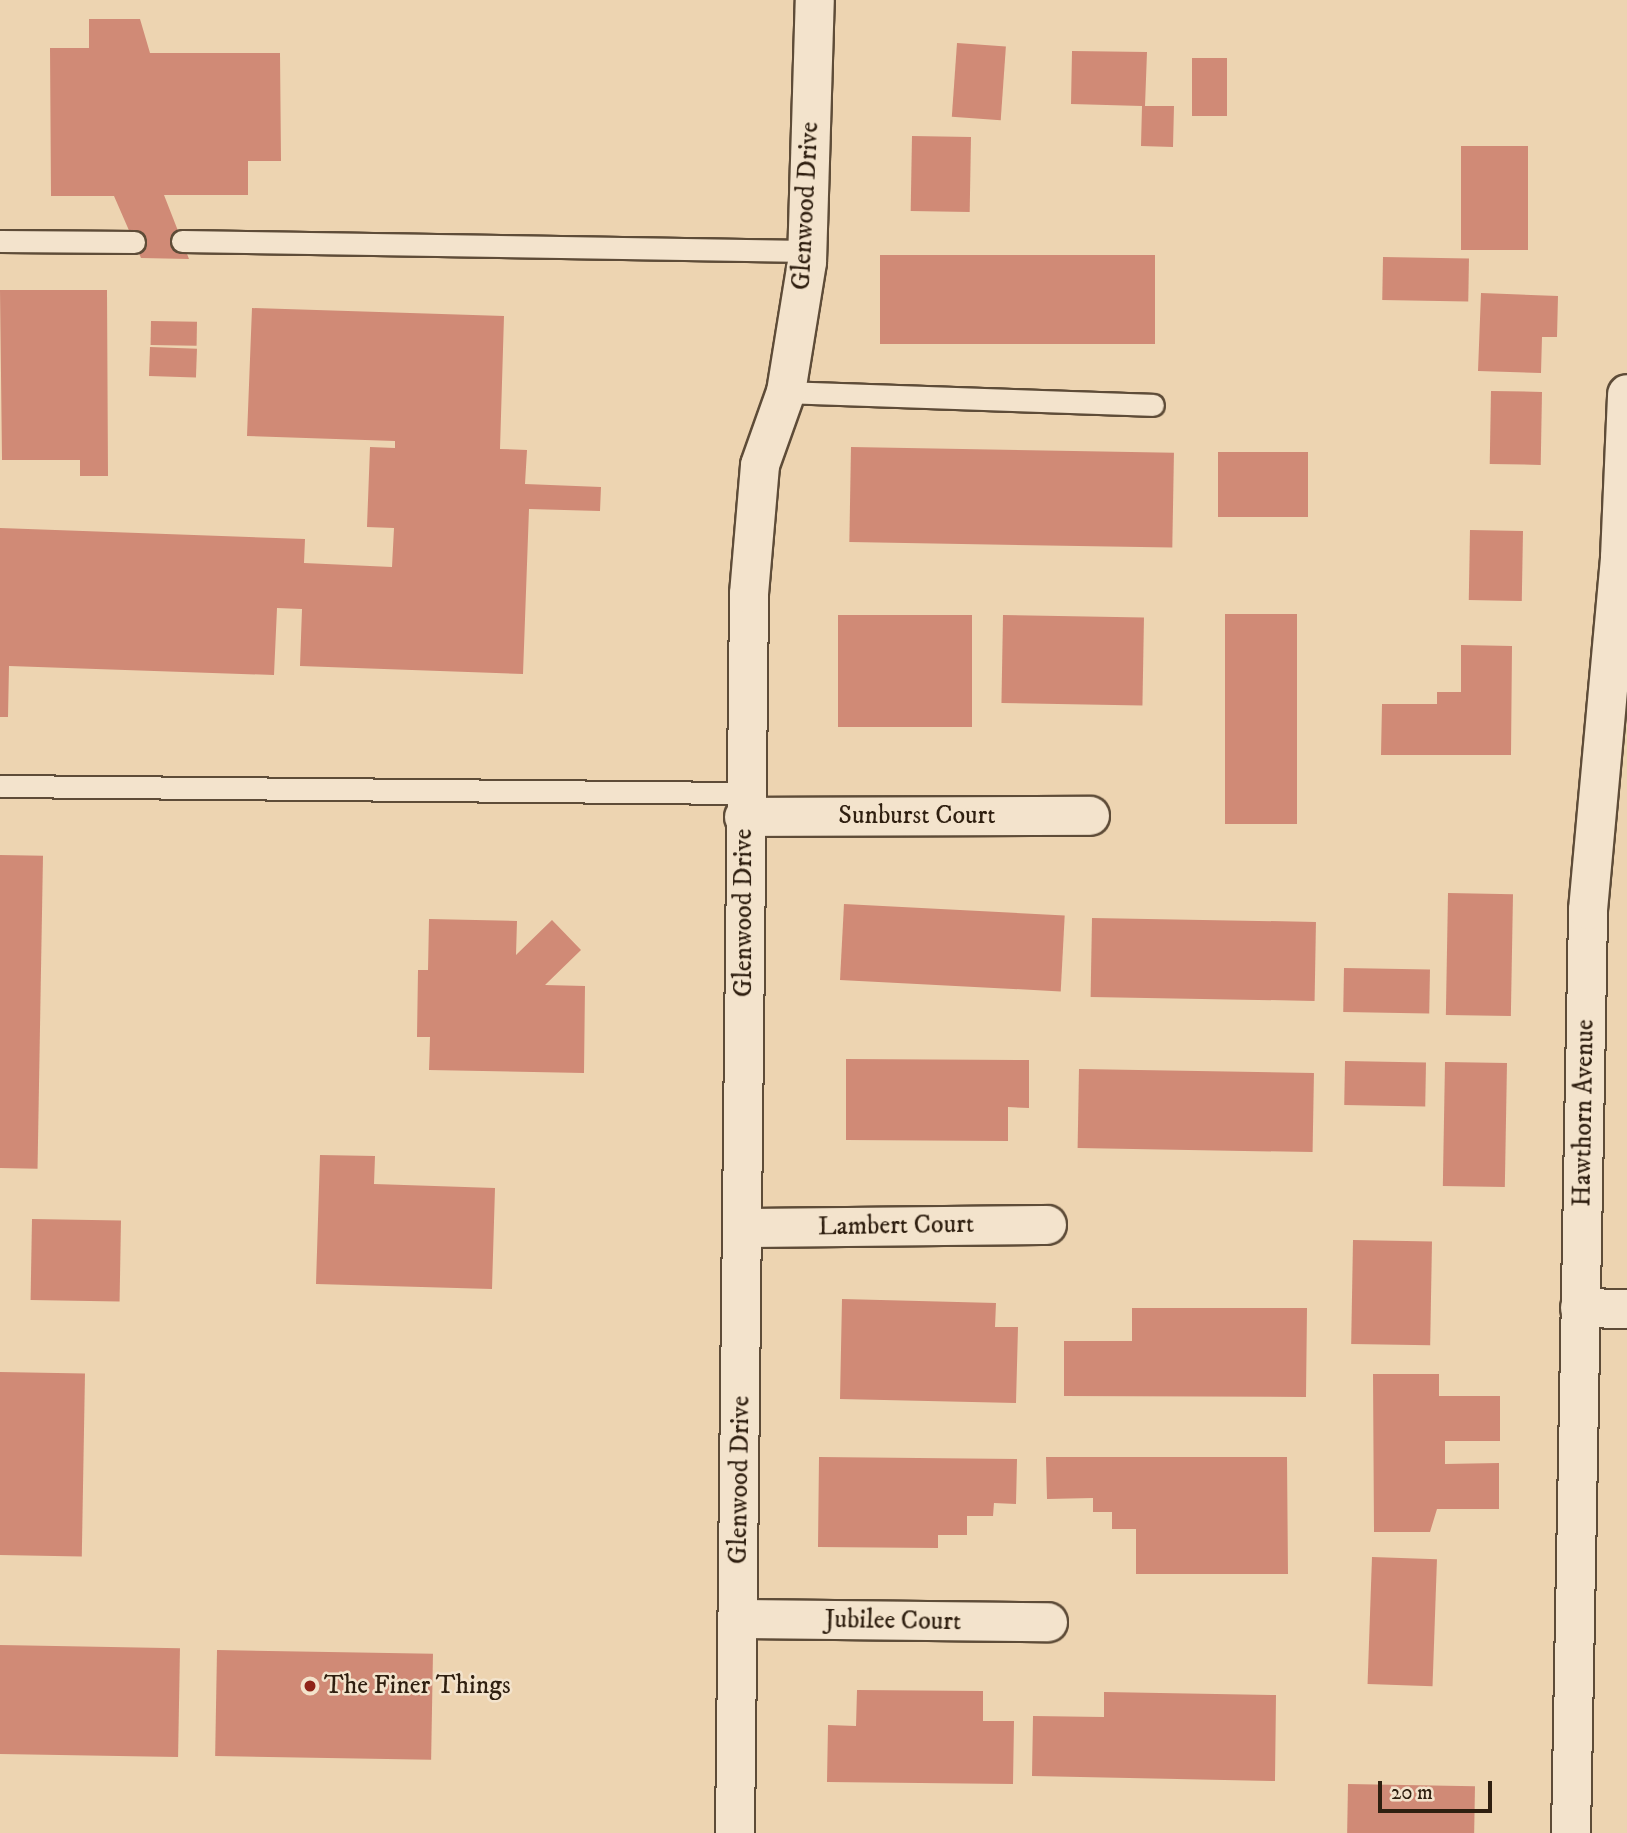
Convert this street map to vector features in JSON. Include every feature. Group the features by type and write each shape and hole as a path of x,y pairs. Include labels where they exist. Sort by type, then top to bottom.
{"street":[{"name":"Glenwood Drive","path":"735,1833 744,1228 744,805 760,465 786,392 808,251 815,0"},
{"name":"Hawthorn Avenue","path":"1571,1833 1580,1308 1611,831 1627,394"},
{"name":"Sunburst Court","path":"744,805 1090,816"},
{"name":"Lambert Court","path":"744,1228 1048,1225"},
{"path":"1580,1308 1627,1309"},
{"name":"Jubilee Court","path":"738,1619 1048,1622"}],"lane":[{"path":"0,241 134,242"},
{"path":"182,241 808,251"},
{"path":"786,392 1153,405"},
{"path":"0,786 744,805"}],"building":[{"path":"89,19 140,19 150,53 280,53 281,161 248,161 248,195 164,195 189,259 141,258 114,196 51,196 50,48 89,48"},
{"path":"957,43 1006,46 1001,120 952,117"},
{"path":"1072,51 1147,52 1145,106 1174,106 1173,147 1141,146 1142,106 1071,104"},
{"path":"1192,58 1227,58 1227,116 1192,116"},
{"path":"912,136 971,137 970,212 911,211"},
{"path":"1461,146 1528,146 1528,250 1461,250"},
{"path":"880,255 1155,255 1155,344 880,344"},
{"path":"1383,257 1469,259 1468,301 1382,300"},
{"path":"0,290 107,290 108,476 80,476 80,460 2,460"},
{"path":"1481,293 1558,296 1557,337 1542,337 1541,373 1478,371"},
{"path":"252,308 504,316 500,449 527,450 525,484 601,487 600,511 529,509 523,674 300,666 302,609 277,608 274,675 9,666 8,717 0,717 0,528 305,539 304,563 392,567 394,528 367,527 370,447 395,448 395,441 247,436"},
{"path":"151,321 197,322 197,346 151,345"},
{"path":"150,347 197,349 196,378 149,376"},
{"path":"1491,391 1542,392 1541,465 1490,464"},
{"path":"851,447 1174,453 1172,548 849,542"},
{"path":"1218,452 1308,452 1308,517 1218,517"},
{"path":"1470,530 1523,531 1522,601 1469,600"},
{"path":"1225,614 1297,614 1297,824 1225,824"},
{"path":"838,615 972,615 972,727 838,727"},
{"path":"1003,615 1144,617 1142,705 1001,703"},
{"path":"1461,645 1512,646 1511,755 1381,755 1382,704 1437,704 1437,692 1461,692"},
{"path":"0,855 43,856 38,1169 0,1168"},
{"path":"1448,893 1513,894 1511,1016 1446,1015"},
{"path":"844,904 1065,916 1061,991 840,980"},
{"path":"1092,918 1316,922 1315,1001 1091,997"},
{"path":"429,919 517,921 516,955 552,920 581,950 545,985 585,986 584,1073 429,1070 430,1037 417,1037 418,970 428,970"},
{"path":"1344,968 1430,970 1429,1013 1343,1012"},
{"path":"846,1059 1029,1060 1029,1108 1008,1107 1008,1141 846,1140"},
{"path":"1345,1061 1426,1062 1425,1106 1344,1105"},
{"path":"1445,1062 1507,1063 1505,1187 1443,1186"},
{"path":"1079,1069 1314,1073 1313,1152 1078,1148"},
{"path":"320,1155 375,1156 374,1184 495,1188 492,1289 316,1284"},
{"path":"32,1219 121,1221 120,1302 31,1300"},
{"path":"1353,1240 1432,1241 1430,1345 1351,1344"},
{"path":"842,1299 996,1303 995,1327 1018,1327 1016,1403 840,1399"},
{"path":"1132,1308 1307,1308 1306,1397 1064,1396 1064,1341 1132,1341"},
{"path":"0,1372 85,1373 82,1556 0,1555"},
{"path":"1373,1374 1439,1374 1439,1396 1500,1396 1500,1441 1445,1441 1445,1464 1499,1463 1499,1509 1437,1509 1430,1532 1374,1532"},
{"path":"819,1457 1017,1459 1016,1504 994,1503 993,1516 967,1516 967,1535 938,1535 938,1548 818,1547"},
{"path":"1046,1457 1287,1457 1288,1574 1136,1574 1136,1529 1112,1529 1112,1512 1093,1512 1093,1498 1047,1499"},
{"path":"1372,1557 1437,1559 1433,1686 1368,1684"},
{"path":"0,1645 180,1648 178,1757 0,1754"},
{"path":"217,1650 433,1654 431,1760 215,1756"},
{"path":"857,1690 983,1691 983,1721 1014,1721 1013,1784 827,1782 828,1725 856,1726"},
{"path":"1104,1692 1276,1695 1275,1781 1032,1776 1033,1716 1104,1717"},
{"path":"1348,1784 1475,1786 1474,1833 1347,1833"}],"place":[{"name":"The Finer Things","path":"310,1686"}]}
